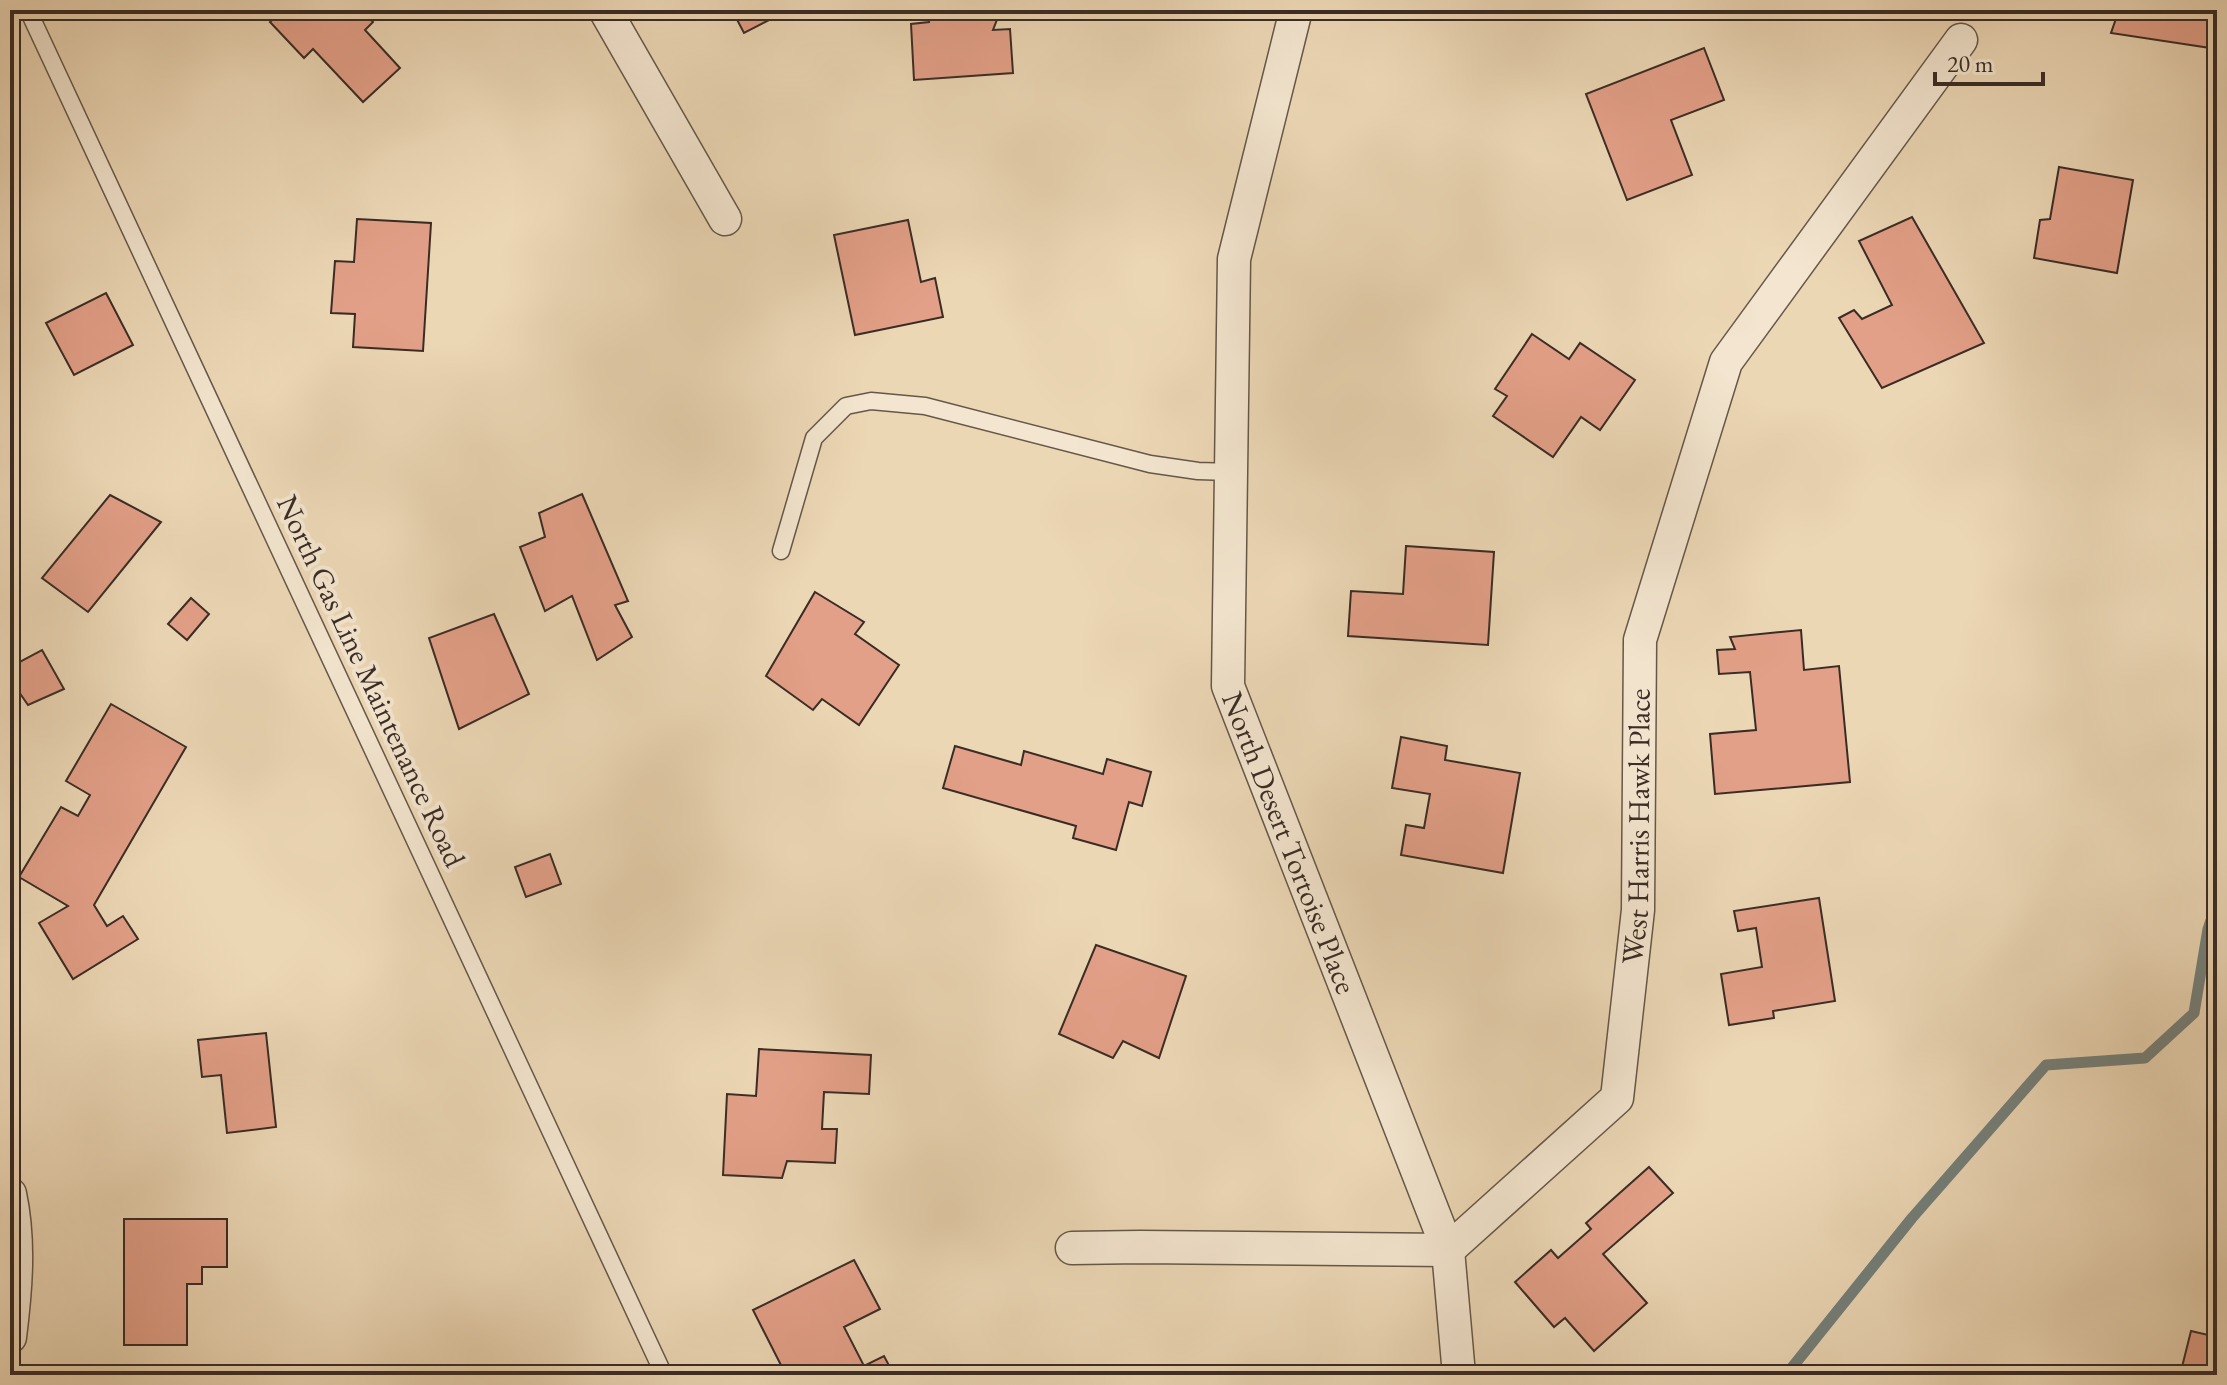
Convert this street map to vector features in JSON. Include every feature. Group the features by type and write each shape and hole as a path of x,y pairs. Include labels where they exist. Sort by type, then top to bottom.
{"street":[{"path":"605,10 725,219"},
{"name":"North Desert Tortoise Place","path":"1296,10 1234,259 1228,686 1448,1250 1459,1375"},
{"name":"West Harris Hawk Place","path":"1448,1250 1617,1098 1638,910 1640,640 1726,362 1961,40"},
{"path":"10,1194 17,1282 10,1337"},
{"path":"1072,1248 1448,1250"}],"lane":[{"name":"North Gas Line Maintenance Road","path":"28,10 664,1375"},
{"path":"781,551 814,438 846,406 871,401 925,406 1150,464 1231,472"}],"building":[{"path":"283,10 361,10 373,22 365,30 400,68 363,102 313,49 304,58 270,22"},
{"path":"732,10 774,10 777,16 744,33"},
{"path":"928,10 1034,10 1000,12 993,30 1010,29 1013,73 914,80 911,24 929,22"},
{"path":"1645,10 1708,10 1644,16"},
{"path":"2119,10 2217,10 2217,49 2111,33"},
{"path":"1704,48 1724,100 1671,120 1692,175 1627,200 1586,94"},
{"path":"2059,167 2133,180 2117,273 2034,258 2040,220 2050,219"},
{"path":"1912,217 1984,343 1882,388 1839,318 1854,310 1862,319 1892,305 1859,241"},
{"path":"357,219 431,223 423,351 353,347 355,314 331,313 335,261 354,262"},
{"path":"908,220 921,282 935,278 943,317 855,335 834,235"},
{"path":"106,293 133,345 74,375 46,323"},
{"path":"1532,334 1569,359 1580,343 1635,380 1600,430 1581,417 1553,457 1493,416 1507,396 1495,389"},
{"path":"582,494 628,601 615,605 632,637 597,660 572,596 545,611 520,547 545,537 539,513"},
{"path":"110,495 161,522 88,612 42,578"},
{"path":"1406,546 1494,552 1488,645 1348,636 1351,591 1403,594"},
{"path":"815,592 864,622 855,634 899,665 859,725 822,699 813,710 766,676"},
{"path":"191,598 209,614 187,640 168,624"},
{"path":"494,614 529,694 459,729 429,638"},
{"path":"1801,630 1804,670 1839,666 1850,782 1715,794 1710,734 1756,730 1750,672 1719,674 1717,650 1735,649 1730,637"},
{"path":"42,650 64,689 28,705 10,679 10,667"},
{"path":"111,704 186,747 94,905 107,926 123,916 138,939 73,979 39,923 68,906 19,877 61,807 78,816 90,795 66,781"},
{"path":"1401,737 1447,746 1445,760 1520,773 1503,873 1401,855 1406,825 1424,828 1430,794 1392,788"},
{"path":"955,746 1021,765 1024,751 1103,774 1107,759 1151,772 1142,806 1129,802 1116,850 1073,838 1076,826 943,788"},
{"path":"550,854 561,884 526,897 515,867"},
{"path":"1819,898 1835,1001 1773,1011 1774,1018 1729,1025 1721,974 1762,967 1756,928 1738,931 1734,911"},
{"path":"1096,945 1186,976 1159,1058 1123,1041 1113,1058 1059,1034"},
{"path":"266,1033 276,1127 227,1133 221,1075 202,1077 198,1040"},
{"path":"759,1049 871,1055 869,1094 824,1092 822,1129 837,1129 835,1163 787,1161 782,1178 723,1175 727,1094 756,1096"},
{"path":"1649,1167 1673,1193 1603,1254 1647,1303 1594,1351 1565,1318 1554,1327 1515,1282 1551,1250 1558,1258 1591,1229 1586,1223"},
{"path":"124,1219 227,1219 227,1267 202,1267 202,1284 187,1284 187,1345 124,1345"},
{"path":"854,1260 880,1309 844,1327 864,1366 884,1356 894,1375 786,1375 753,1310"},
{"path":"2191,1331 2217,1337 2217,1375 2180,1375"}],"waterway":[{"path":"1786,1375 1912,1218 2046,1065 2145,1058 2194,1013 2208,929 2217,903"}]}
